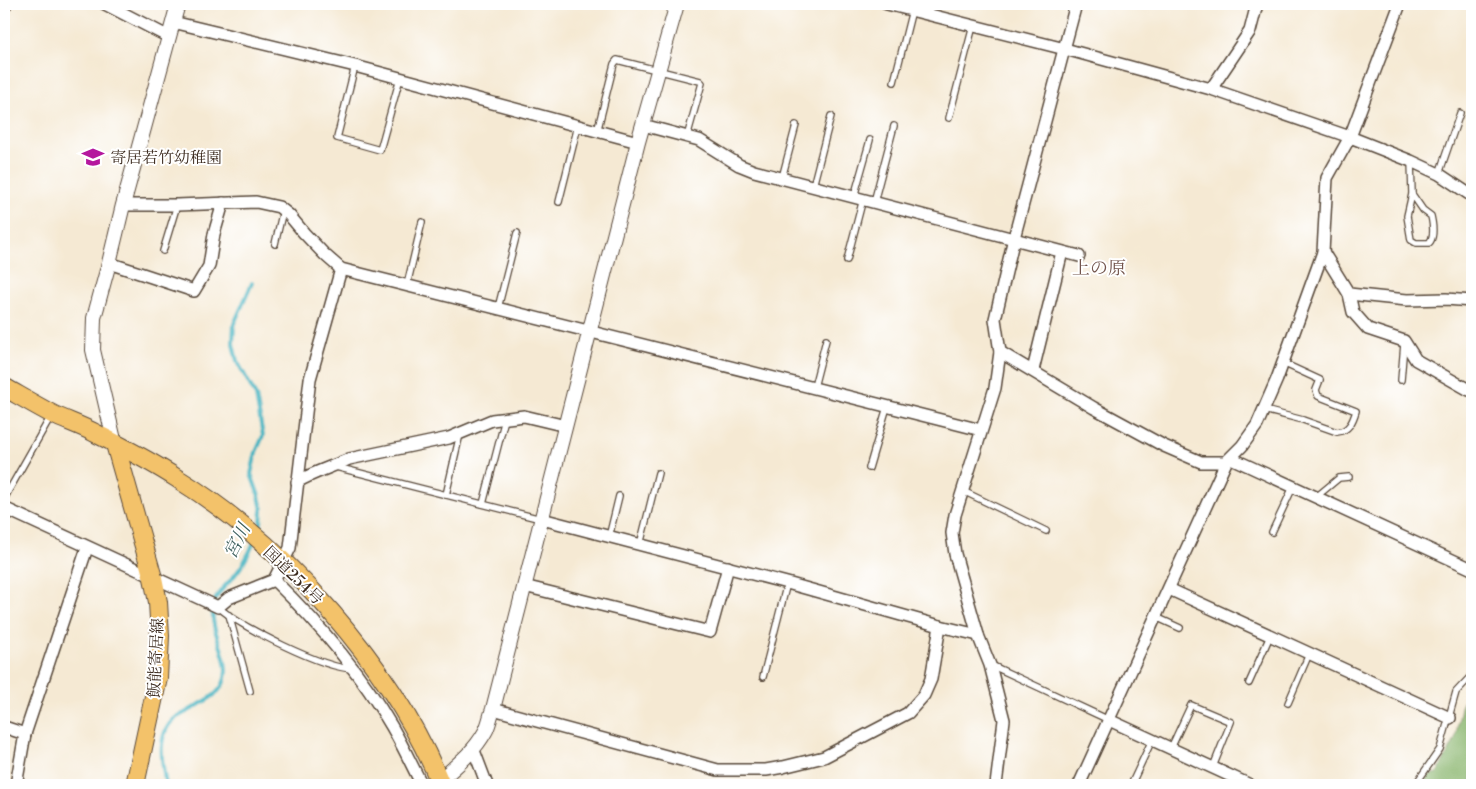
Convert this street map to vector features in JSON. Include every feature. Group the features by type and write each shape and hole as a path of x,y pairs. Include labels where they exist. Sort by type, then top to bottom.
{"main road":[{"name":"国道254号","path":"4,387 52,414 115,444 177,478 232,517 283,562 320,598 375,666 397,700 440,783"},
{"name":"飯能寄居線","path":"115,444 153,578 158,602 160,636 158,678 135,785"}],"street":[{"path":"104,4 169,37"},
{"path":"115,444 93,350 94,318 178,4"},
{"path":"440,783 463,760 486,731 493,710 638,142 677,4"},
{"path":"887,4 1066,49 1211,89 1350,137 1411,161 1439,174 1472,196"},
{"path":"996,785 1004,720 990,665 978,635 955,554 952,533 962,491 995,388 1000,352 995,319 1014,238 1056,78 1066,49 1076,4"},
{"path":"1211,89 1250,31 1258,4"},
{"path":"1079,785 1228,460 1242,446 1257,425 1264,410 1323,252 1327,178 1350,137 1400,4"},
{"path":"173,22 355,66 638,142"},
{"path":"643,125 687,137 710,146 739,165 754,171 1079,256"},
{"path":"123,205 256,202 279,207 290,215 325,255 341,269 590,330 981,430"},
{"path":"109,263 194,291 209,266 214,234 224,203"},
{"path":"1033,370 1062,252"},
{"path":"1323,252 1349,294 1353,312 1368,329 1404,341 1416,360 1472,390"},
{"path":"4,508 215,606 229,598 274,580 290,548 310,380 341,269"},
{"path":"1349,294 1407,300 1446,299 1472,301"},
{"path":"1000,352 1094,408 1164,446 1201,462 1228,460 1293,487 1472,569"},
{"path":"297,482 310,474 348,459 449,438 492,420 524,416 566,426"},
{"path":"542,519 978,635"},
{"path":"12,785 25,734 87,548"},
{"path":"524,586 710,632 728,568"},
{"path":"274,580 305,610 353,669 392,727 422,785"},
{"path":"1169,589 1450,718"},
{"path":"493,710 718,770 766,770 783,767 824,756 908,713 924,695 931,678 940,626"},
{"path":"1109,720 1249,784"},
{"path":"4,727 25,734"},
{"path":"473,748 487,785"}],"lane":[{"path":"894,82 912,10"},
{"path":"949,118 973,25"},
{"path":"598,132 614,64 617,60 659,69 702,83 687,137"},
{"path":"355,66 337,138 371,148 380,150 400,78"},
{"path":"1439,174 1460,113"},
{"path":"814,186 831,116"},
{"path":"782,178 796,125"},
{"path":"559,202 578,126"},
{"path":"847,260 864,200 894,126"},
{"path":"864,200 870,140"},
{"path":"1411,161 1412,194 1407,216 1411,240 1416,243 1429,243 1432,240 1433,224 1431,216 1423,210 1412,194"},
{"path":"163,251 178,205"},
{"path":"275,244 283,210"},
{"path":"407,285 422,222"},
{"path":"498,308 518,233"},
{"path":"814,387 826,340"},
{"path":"1401,380 1404,341"},
{"path":"1264,410 1304,420 1337,432 1342,432 1352,424 1356,410 1318,396 1316,390 1320,380 1283,363"},
{"path":"869,468 887,407"},
{"path":"4,499 52,414"},
{"path":"483,504 505,418"},
{"path":"446,495 460,434"},
{"path":"334,466 542,519"},
{"path":"640,545 658,473"},
{"path":"1315,498 1338,478 1349,477"},
{"path":"1272,532 1293,487"},
{"path":"962,491 1046,531"},
{"path":"609,537 619,496"},
{"path":"763,677 786,583"},
{"path":"215,606 228,616 292,649 341,669 353,669"},
{"path":"228,616 250,691"},
{"path":"1156,616 1180,628"},
{"path":"1249,683 1270,636"},
{"path":"1288,703 1309,654"},
{"path":"990,665 1109,720"},
{"path":"1415,785 1440,749 1456,692 1472,675"},
{"path":"1171,748 1191,705 1231,722 1213,767"},
{"path":"1130,785 1152,739"}],"green space":[{"path":"1472,681 1472,785 1421,785 1429,775 1437,773 1455,740 1461,707"}],"waterway":[{"name":"宮川","path":"252,283 234,324 233,344 237,361 256,396 263,436 256,452 251,474 262,510 258,531"},
{"name":"宮川","path":"166,785 162,758 165,731 177,717 210,698 219,691 223,684 226,666 213,619 215,599 235,575 254,542"}],"place":[{"name":"寄居若竹幼稚園","path":"93,157"}],"district":[{"name":"上の原","path":"1099,268"}]}
